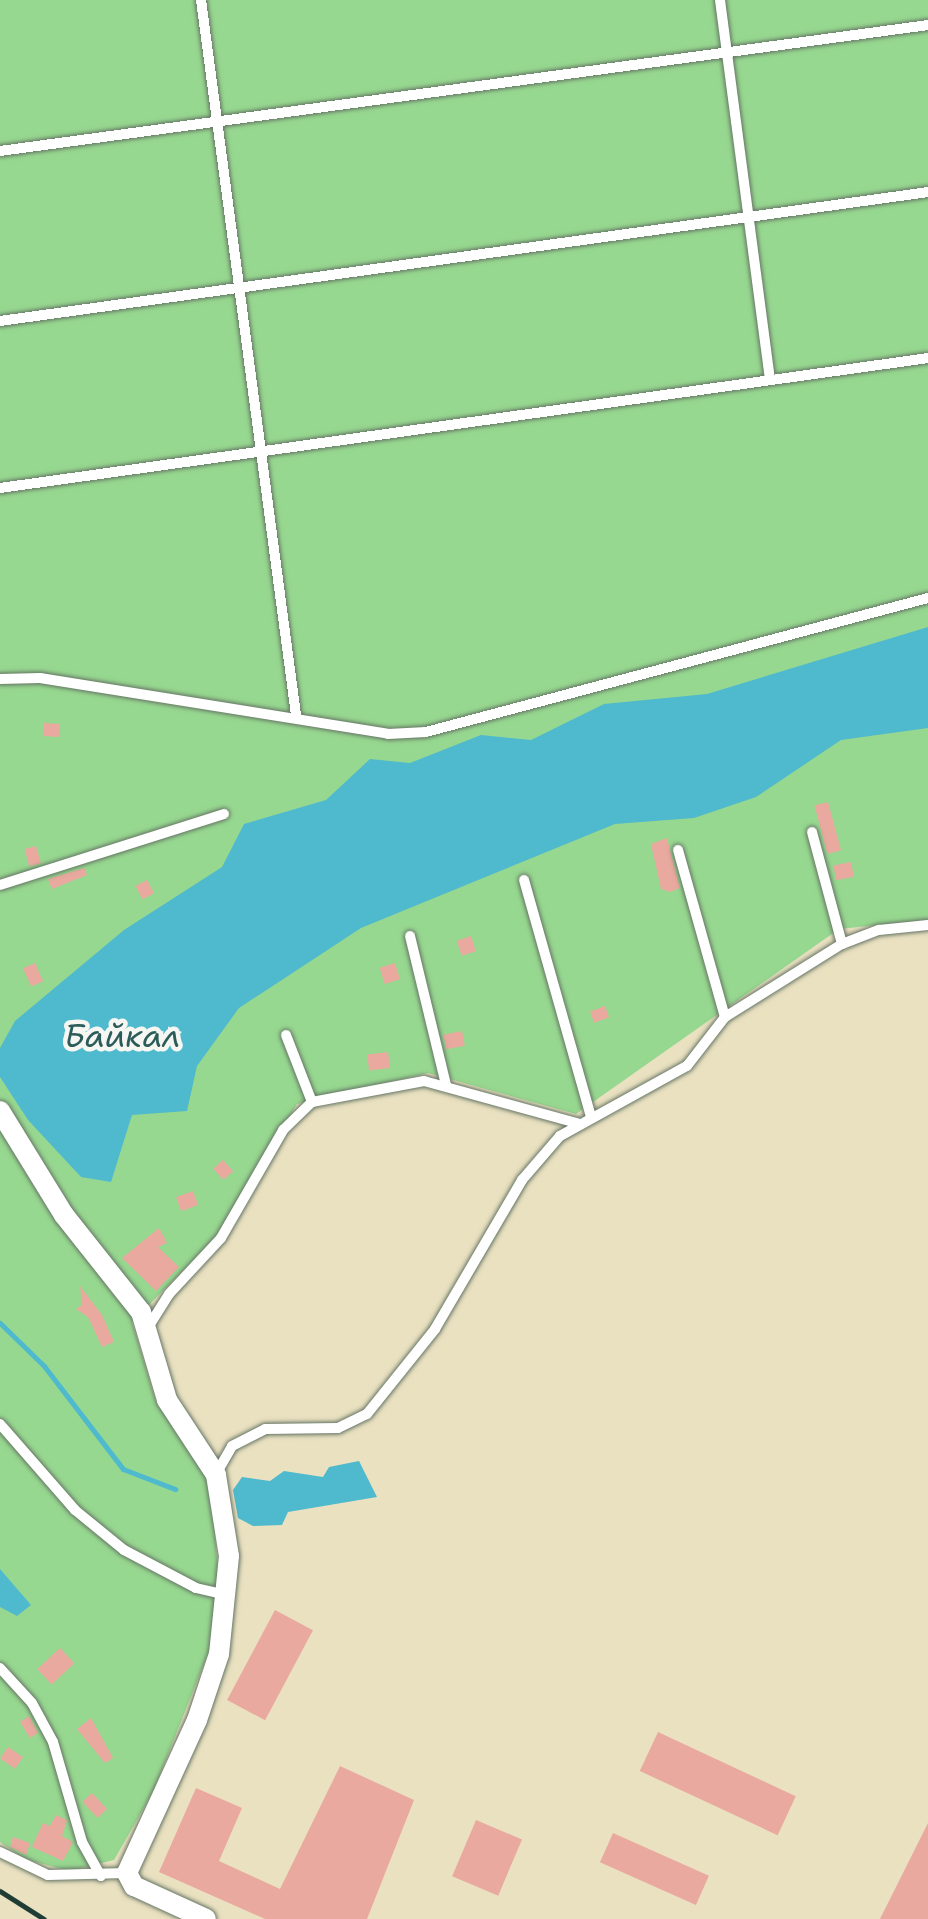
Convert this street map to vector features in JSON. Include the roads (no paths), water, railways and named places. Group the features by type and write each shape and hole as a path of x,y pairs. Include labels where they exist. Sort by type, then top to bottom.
{"street":[{"path":"0,1111 64,1215 142,1312 167,1400 216,1475 228,1595 219,1654 198,1720 131,1879 206,1919"}],"lane":[{"path":"201,0 296,715"},
{"path":"720,0 770,380"},
{"path":"0,151 928,25"},
{"path":"0,320 928,192"},
{"path":"0,488 928,358"},
{"path":"0,679 40,678 296,715 388,734 426,732 928,598"},
{"path":"0,885 224,814"},
{"path":"812,832 842,944"},
{"path":"678,850 725,1017"},
{"path":"524,880 586,1120"},
{"path":"216,1475 232,1446 265,1429 338,1428 367,1414 435,1330 522,1180 560,1136 687,1066 725,1017 842,944 879,930 928,924"},
{"path":"410,936 446,1085"},
{"path":"286,1035 312,1102"},
{"path":"146,1331 169,1294 221,1238 283,1130 312,1102 424,1081 586,1120"},
{"path":"0,1424 75,1510 124,1550 196,1588 228,1595"},
{"path":"0,1668 32,1703 53,1742 82,1842 101,1876"},
{"path":"0,1852 48,1875 131,1879"}],"water":[{"name":"Байкал","path":"928,627 928,728 841,740 756,797 694,818 615,824 361,928 239,1008 197,1066 187,1111 132,1115 111,1182 81,1177 28,1120 0,1077 0,1048 15,1021 124,930 222,867 244,824 326,800 370,759 410,763 481,735 531,740 604,704 707,694"},
{"path":"359,1461 377,1497 288,1512 282,1525 253,1526 238,1518 233,1490 242,1477 270,1481 284,1471 323,1477 329,1467"},
{"path":"0,1569 31,1605 17,1616 0,1607"}],"waterway":[{"path":"0,1323 44,1366 123,1469 175,1489"}],"railway":[{"path":"0,1891 44,1919"}]}
